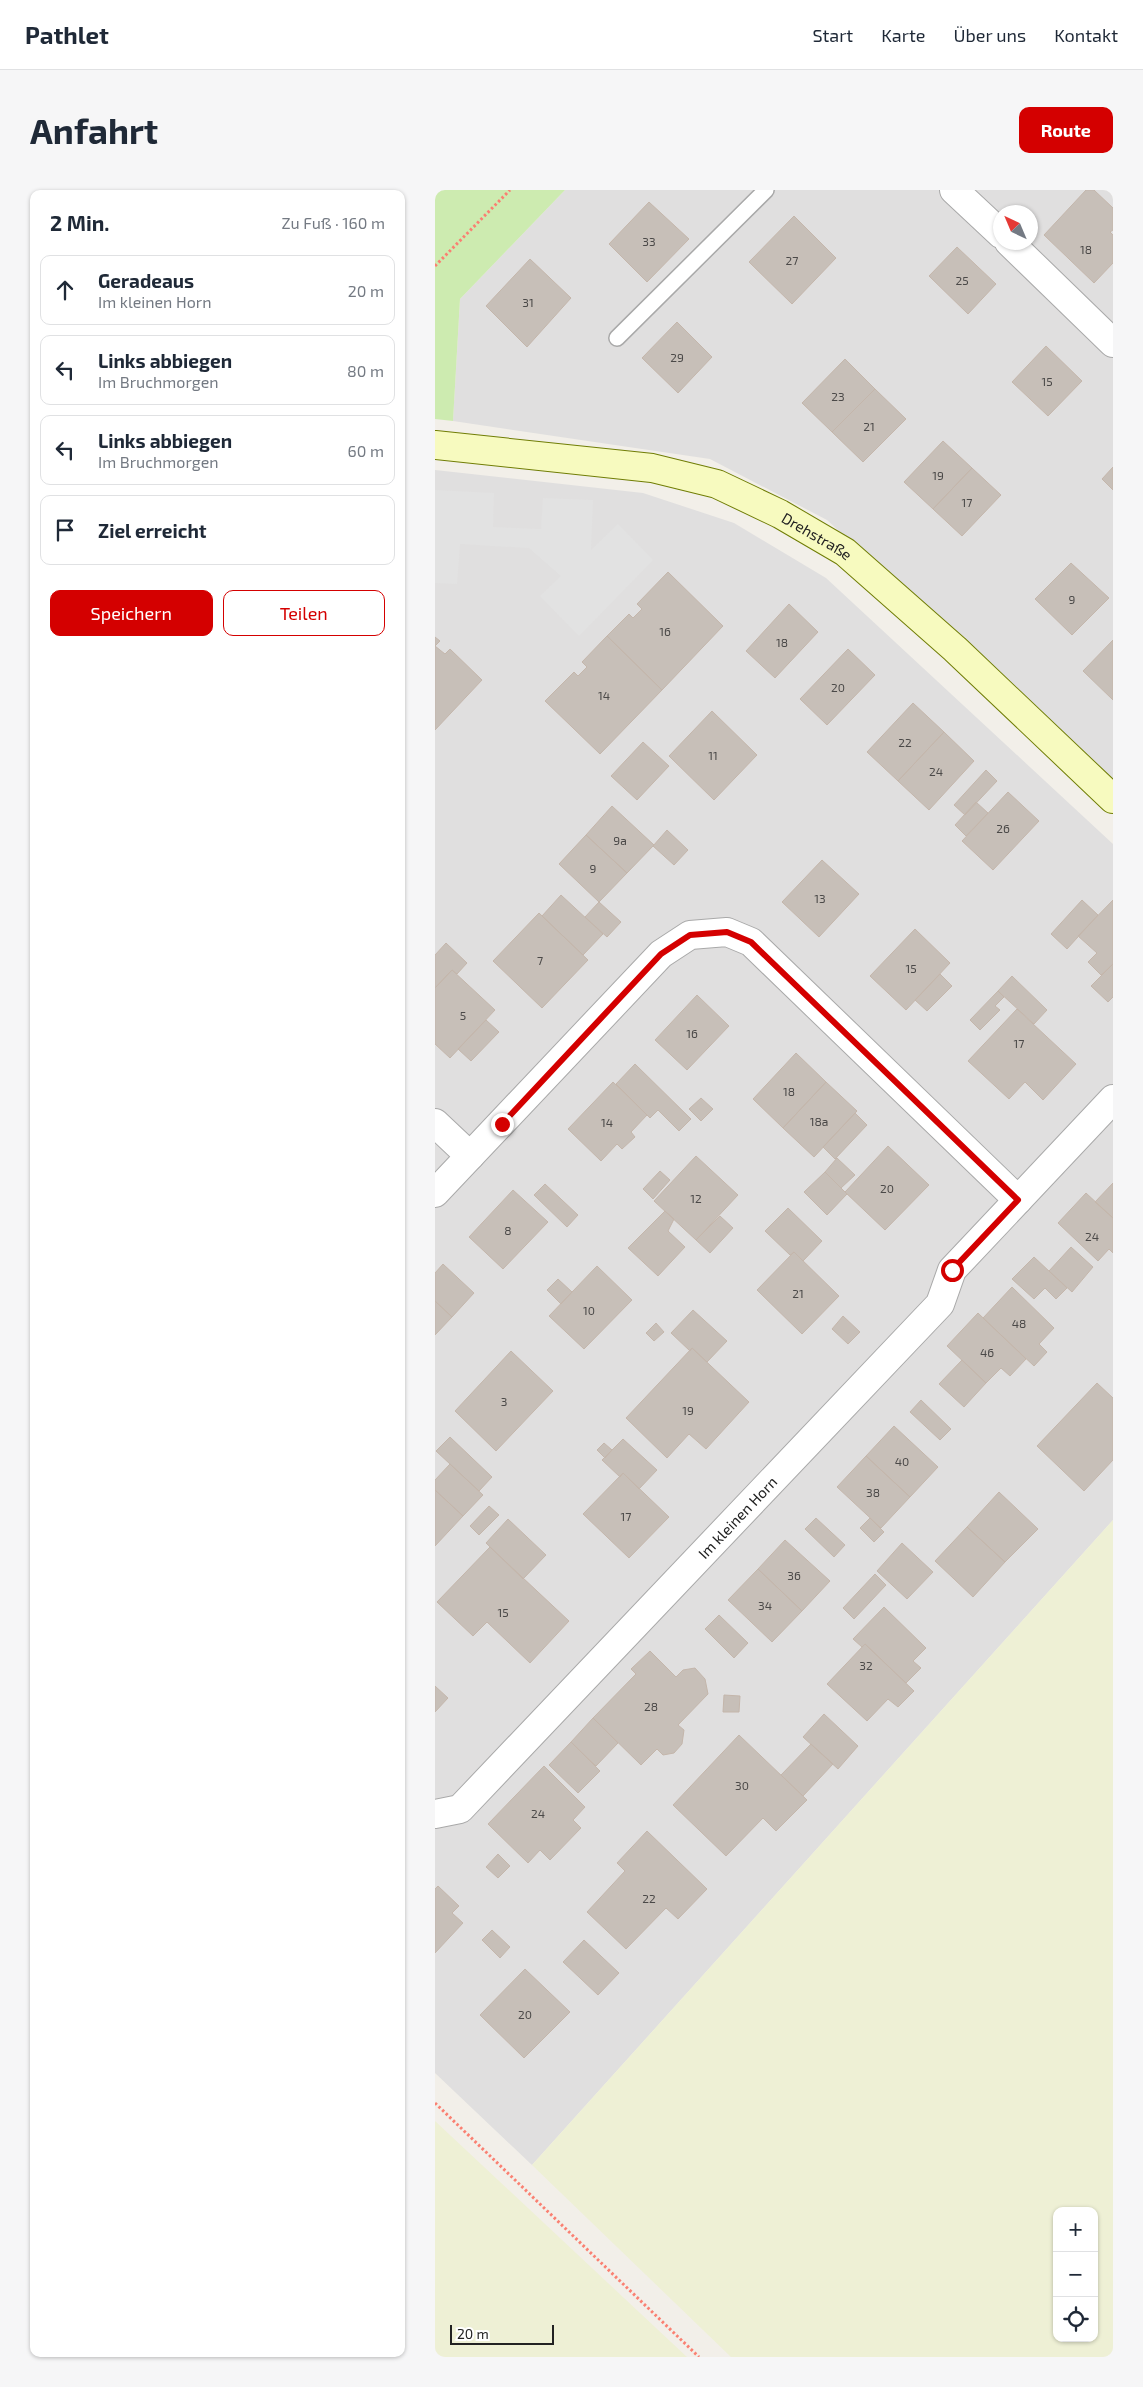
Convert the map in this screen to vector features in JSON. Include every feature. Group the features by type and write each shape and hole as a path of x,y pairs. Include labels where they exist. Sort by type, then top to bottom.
{"street":[{"path":"954,190 993,227"},
{"path":"1018,250 1109,333"},
{"name":"Drehstraße","path":"435,445 652,468 717,484 780,514 845,552 955,649 1113,799"},
{"path":"435,1193 661,954 690,935 727,932 751,942 1018,1200"},
{"name":"Im kleinen Horn","path":"435,1814 460,1809 747,1508 940,1304 952,1270 1113,1099"},
{"path":"435,1123 470,1156"}],"lane":[{"path":"617,338 766,190"}],"path":[{"path":"435,266 510,190"},
{"path":"435,2103 699,2357"}],"shaded area":[{"path":"565,190 1113,190 1113,785 827,520 710,459 453,421 460,299"},
{"path":"435,470 643,493 734,523 826,578 1113,844 1113,1520 532,2165 435,2073"},
{"path":"435,490 494,493 493,527 541,529 543,498 593,500 591,550 618,524 653,560 579,636 540,596 561,576 529,548 460,544 457,584 435,583"}],"green space":[{"path":"435,190 565,190 460,299 453,421 435,419"},
{"path":"1113,1520 1113,2357 731,2357 532,2165"},
{"path":"435,2121 687,2357 435,2357"}],"building":[{"path":"1086,190 1094,190 1113,208 1113,230 1110,232 1113,235 1113,263 1094,283 1044,235"},
{"path":"649,202 689,239 647,282 609,244"},
{"path":"794,216 836,258 792,304 749,262"},
{"path":"957,247 996,284 968,314 929,276"},
{"path":"530,259 571,298 527,347 486,306"},
{"path":"677,322 712,357 678,393 642,358"},
{"path":"1046,346 1082,381 1048,416 1012,382"},
{"path":"845,359 875,389 832,432 802,403"},
{"path":"875,389 906,419 863,462 832,432"},
{"path":"943,441 972,468 933,509 904,482"},
{"path":"1113,467 1113,490 1102,479"},
{"path":"972,468 1001,495 962,536 933,509"},
{"path":"1071,563 1109,598 1072,635 1035,599"},
{"path":"668,572 723,626 662,690 607,636 629,614 633,618 642,609 637,604"},
{"path":"789,604 818,632 775,678 746,651"},
{"path":"607,636 662,690 600,754 545,701 574,672 578,676 587,667 582,662"},
{"path":"435,637 440,641 435,646"},
{"path":"1113,640 1113,700 1083,671"},
{"path":"435,646 445,654 450,649 482,680 435,730"},
{"path":"848,649 875,675 827,725 800,699"},
{"path":"913,703 944,732 898,781 867,752"},
{"path":"712,711 757,755 714,800 669,756"},
{"path":"944,732 974,761 929,810 898,781"},
{"path":"643,742 669,766 637,800 611,776"},
{"path":"986,770 997,781 965,815 954,805"},
{"path":"1008,792 1039,821 993,870 962,841"},
{"path":"976,802 988,813 966,836 955,825"},
{"path":"612,806 654,845 627,873 586,835"},
{"path":"667,830 688,850 674,865 653,846"},
{"path":"586,835 627,873 599,902 559,864"},
{"path":"822,860 859,894 819,937 782,902"},
{"path":"561,895 603,934 583,955 542,916"},
{"path":"1082,900 1098,915 1067,949 1051,934"},
{"path":"1113,900 1113,964 1101,975 1088,962 1097,953 1078,936"},
{"path":"599,902 621,922 607,937 585,917"},
{"path":"539,913 588,960 542,1008 493,961"},
{"path":"915,929 950,963 906,1010 870,976"},
{"path":"446,943 467,963 457,974 452,970 435,988 435,955"},
{"path":"1113,964 1113,997 1108,1002 1091,986"},
{"path":"452,970 495,1010 450,1058 435,1044 435,988"},
{"path":"940,974 952,986 927,1011 915,1000"},
{"path":"1012,976 1047,1010 1034,1024 998,991"},
{"path":"998,991 1004,997 995,1006 1000,1010 980,1030 970,1020"},
{"path":"697,995 729,1026 687,1070 655,1040"},
{"path":"1017,1009 1076,1064 1043,1100 1025,1082 1009,1099 968,1061"},
{"path":"486,1020 499,1032 471,1061 458,1049"},
{"path":"796,1053 826,1082 783,1128 753,1099"},
{"path":"635,1064 691,1119 679,1131 658,1110 650,1118 616,1084"},
{"path":"613,1082 647,1115 631,1132 635,1137 622,1149 617,1144 601,1161 568,1129"},
{"path":"826,1082 857,1111 814,1157 783,1128"},
{"path":"701,1098 713,1109 701,1121 689,1109"},
{"path":"855,1113 867,1125 835,1159 823,1147"},
{"path":"888,1146 929,1185 885,1230 845,1192"},
{"path":"696,1156 738,1195 696,1240 654,1201"},
{"path":"837,1158 855,1175 841,1188 825,1172"},
{"path":"660,1171 670,1180 653,1199 643,1189"},
{"path":"825,1172 847,1194 827,1215 804,1192"},
{"path":"1113,1183 1113,1218 1095,1202"},
{"path":"545,1184 578,1215 567,1227 534,1195"},
{"path":"513,1190 548,1222 503,1269 469,1237"},
{"path":"1086,1193 1113,1218 1113,1253 1109,1249 1098,1261 1058,1223"},
{"path":"788,1208 822,1241 803,1261 794,1252 790,1255 765,1231"},
{"path":"665,1211 674,1219 668,1231 685,1247 658,1276 628,1248"},
{"path":"720,1216 733,1228 710,1253 696,1240"},
{"path":"1071,1247 1093,1267 1072,1292 1049,1271"},
{"path":"794,1252 839,1296 802,1334 757,1290"},
{"path":"1034,1257 1067,1288 1056,1299 1045,1288 1034,1299 1012,1279"},
{"path":"443,1264 474,1293 452,1317 435,1301 435,1273"},
{"path":"597,1266 632,1300 584,1349 549,1316"},
{"path":"558,1279 572,1292 561,1304 547,1290"},
{"path":"1012,1287 1054,1328 1039,1344 1047,1352 1034,1366 983,1318"},
{"path":"435,1301 452,1317 435,1335"},
{"path":"693,1310 727,1341 707,1362 692,1348 690,1351 671,1333"},
{"path":"978,1313 1026,1359 1010,1376 1001,1368 986,1383 947,1346"},
{"path":"843,1316 860,1332 848,1344 832,1329"},
{"path":"656,1323 664,1332 654,1341 646,1333"},
{"path":"692,1348 749,1402 706,1449 689,1434 667,1458 626,1418"},
{"path":"511,1351 553,1391 496,1451 455,1411"},
{"path":"962,1360 986,1383 964,1407 939,1384"},
{"path":"1097,1383 1113,1398 1113,1460 1084,1491 1037,1446"},
{"path":"921,1400 951,1429 940,1440 910,1412"},
{"path":"894,1426 938,1467 910,1497 866,1456"},
{"path":"450,1437 492,1477 479,1491 436,1451"},
{"path":"623,1439 657,1470 639,1489 623,1473 620,1477 602,1460"},
{"path":"604,1443 612,1450 605,1458 597,1450"},
{"path":"866,1456 910,1497 881,1528 837,1487"},
{"path":"450,1464 483,1495 463,1516 435,1490 435,1480"},
{"path":"623,1473 669,1517 629,1558 583,1514"},
{"path":"435,1490 463,1516 435,1546"},
{"path":"999,1492 1038,1529 1005,1562 967,1527"},
{"path":"489,1506 499,1515 479,1535 470,1526"},
{"path":"816,1518 845,1545 834,1557 805,1529"},
{"path":"870,1518 884,1532 874,1542 860,1528"},
{"path":"508,1519 546,1555 523,1579 486,1543"},
{"path":"967,1527 1005,1562 973,1597 935,1561"},
{"path":"785,1540 830,1581 802,1611 758,1569"},
{"path":"902,1543 933,1572 907,1599 877,1571"},
{"path":"490,1547 569,1621 530,1663 487,1622 473,1636 437,1602"},
{"path":"758,1569 802,1611 772,1642 728,1600"},
{"path":"875,1574 886,1585 854,1619 843,1608"},
{"path":"884,1607 926,1648 913,1661 921,1668 906,1683 865,1644 862,1647 853,1639"},
{"path":"719,1615 748,1643 734,1658 705,1629"},
{"path":"865,1644 914,1691 898,1707 888,1699 867,1721 827,1684"},
{"path":"650,1651 676,1677 683,1670 695,1668 705,1679 708,1694 678,1725 684,1730 682,1744 674,1753 663,1755 657,1749 641,1765 593,1718 636,1674 631,1669"},
{"path":"435,1686 448,1698 435,1712"},
{"path":"724,1695 740,1696 739,1712 723,1712"},
{"path":"824,1714 858,1746 838,1769 803,1737"},
{"path":"593,1718 618,1743 596,1766 571,1742"},
{"path":"739,1735 807,1800 776,1831 763,1818 726,1856 673,1805"},
{"path":"571,1742 600,1771 578,1793 549,1765"},
{"path":"811,1744 833,1764 803,1796 781,1775"},
{"path":"544,1766 585,1807 573,1820 581,1828 550,1860 540,1850 528,1863 488,1824"},
{"path":"647,1831 707,1889 678,1919 666,1908 626,1949 587,1912 625,1871 617,1863"},
{"path":"498,1854 510,1866 498,1878 486,1867"},
{"path":"438,1886 459,1906 452,1913 463,1923 435,1953 435,1889"},
{"path":"492,1930 510,1947 500,1958 482,1940"},
{"path":"584,1940 619,1973 598,1995 563,1962"},
{"path":"525,1969 570,2012 524,2058 480,2015"}],"route":[{"path":"502,1124 661,954 690,935 727,932 751,942 1018,1200 952,1270"}]}
